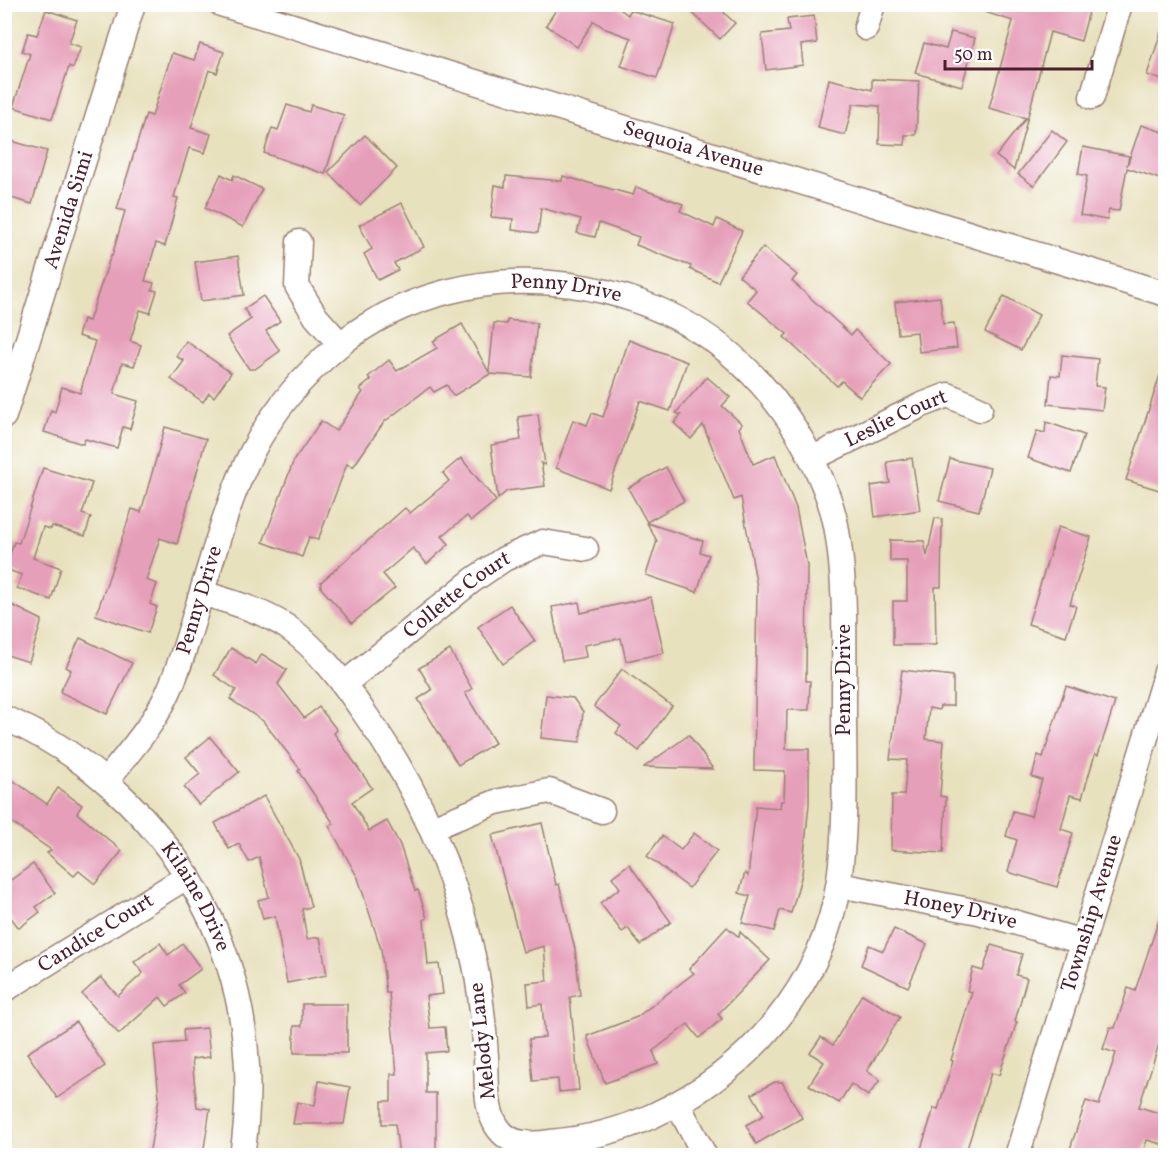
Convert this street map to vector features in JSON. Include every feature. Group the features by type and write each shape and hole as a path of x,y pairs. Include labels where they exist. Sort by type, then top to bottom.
{"street":[{"name":"Avenida Simi","path":"4,416 133,4"},
{"name":"Sequoia Avenue","path":"221,4 1166,294"},
{"path":"866,28 873,4"},
{"path":"1092,97 1120,4"},
{"path":"299,242 297,286 316,317 340,345"},
{"name":"Penny Drive","path":"106,781 144,735 164,702 179,668 232,493 255,442 274,412 294,387 340,345 369,325 427,298 466,287 505,281 542,281 606,290 665,311 699,330 727,350 777,401 813,458 834,518 844,580 844,829 839,885"},
{"name":"Leslie Court","path":"813,458 922,405 948,395 980,409"},
{"name":"Collette Court","path":"344,684 473,580 504,559 543,542 586,549"},
{"name":"Melody Lane","path":"202,593 249,607 285,625 315,651 344,684 394,755 432,828 460,904 476,970 492,1120 501,1132 513,1141 528,1144 580,1140 630,1126 678,1105 733,1067 758,1044 801,985 818,952 830,920 839,885"},
{"name":"Township Avenue","path":"1017,1155 1166,672"},
{"name":"Kilaine Drive","path":"4,718 61,748 106,781 153,828 188,876 206,909 225,954 239,1001 246,1044 248,1086 246,1132 242,1155"},
{"path":"432,828 496,802 549,791 602,811"},
{"name":"Candice Court","path":"4,990 188,876"},
{"name":"Honey Drive","path":"839,885 979,912 1083,942"},
{"path":"678,1105 705,1155"}],"building":[{"path":"560,4 613,4 628,15 630,10 675,24 657,78 621,66 631,38 606,29 594,21 577,47 546,25"},
{"path":"683,4 731,4 724,13 735,23 720,39"},
{"path":"972,4 1091,4 1081,41 1050,32 1014,170 996,156 1026,118 989,108 1013,21 972,8"},
{"path":"46,10 77,20 69,43 81,47 73,68 69,66 52,119 13,107 30,54 22,51 28,33 37,35"},
{"path":"814,16 817,43 801,45 803,65 766,70 762,34 789,31 787,19"},
{"path":"1162,29 1166,29 1166,81 1147,75"},
{"path":"951,32 975,38 962,86 915,73 924,43 946,49"},
{"path":"200,44 224,52 217,73 209,70 191,128 211,134 205,153 189,148 174,197 178,198 165,246 156,243 145,281 154,283 152,290 157,291 150,313 140,310 130,341 141,345 134,366 122,363 114,394 138,401 130,429 123,427 117,448 85,439 83,444 44,432 51,410 55,412 62,387 80,393 95,341 78,336 83,319 89,321 112,256 125,211 117,209 146,114 152,116 172,53 194,60"},
{"path":"829,79 872,90 872,79 919,81 916,135 905,135 905,145 879,144 880,106 853,104 845,135 818,128"},
{"path":"287,105 309,112 311,105 344,115 325,174 264,153 272,128 278,130"},
{"path":"1141,125 1166,133 1166,181 1127,168 1119,211 1109,210 1107,220 1080,215 1087,176 1078,174 1083,147 1129,156 1127,166"},
{"path":"1052,130 1067,142 1034,186 1018,174"},
{"path":"365,135 397,168 360,205 328,172"},
{"path":"4,139 47,151 32,204 4,196"},
{"path":"221,174 232,180 234,175 262,189 243,227 205,208"},
{"path":"506,176 562,181 563,176 633,195 636,187 683,204 680,211 714,227 717,219 742,231 718,282 690,269 691,266 636,245 639,237 599,223 595,237 577,233 581,219 541,208 538,233 512,230 513,219 491,217 495,185 505,187"},
{"path":"402,203 424,247 394,263 398,270 378,280 364,254 372,249 359,225"},
{"path":"763,247 797,275 792,281 851,335 855,330 891,364 860,397 842,381 837,386 784,337 787,334 747,301 756,290 739,276"},
{"path":"238,256 244,295 201,301 195,262"},
{"path":"263,296 280,321 266,331 280,351 255,369 249,369 227,336 251,319 244,309"},
{"path":"1004,296 1039,315 1021,350 985,332"},
{"path":"940,297 943,324 954,323 957,348 919,352 917,332 898,334 895,302"},
{"path":"507,320 537,323 531,377 490,374 453,396 447,385 434,392 430,387 384,422 353,467 347,464 318,540 309,537 302,557 263,542 294,460 321,421 336,431 363,392 360,389 371,380 368,377 389,360 397,371 437,348 433,341 462,324 489,372 494,323 507,324"},
{"path":"629,340 687,362 670,411 640,401 609,489 556,468 573,420 587,425 592,413 603,417"},
{"path":"186,341 231,373 214,397 209,393 203,402 171,379 184,361 176,356"},
{"path":"1062,355 1098,359 1095,386 1105,387 1102,410 1048,404 1051,375 1060,376"},
{"path":"1162,369 1166,370 1166,492 1126,480"},
{"path":"707,377 730,397 722,406 742,424 739,428 753,464 775,455 796,508 807,565 806,681 810,681 809,710 787,710 786,749 809,749 809,804 802,874 791,913 780,910 774,931 742,923 750,896 739,893 745,873 748,876 756,806 780,808 781,801 784,801 785,771 754,770 757,587 741,497 734,500 703,425 691,439 674,423 681,415 676,413"},
{"path":"538,414 545,465 541,463 545,486 507,491 498,499 491,445 521,440 518,417"},
{"path":"1046,422 1084,435 1071,473 1028,458 1037,431 1045,433"},
{"path":"165,427 206,439 177,544 160,538 146,580 157,584 150,604 157,607 148,633 96,615 132,509 141,512"},
{"path":"461,458 496,501 471,521 467,516 442,536 449,544 427,564 413,548 383,574 395,588 352,623 321,588 321,582 405,508 410,513 449,481 443,473"},
{"path":"912,458 920,510 875,517 871,486 890,483 887,462"},
{"path":"950,459 990,468 979,511 939,501"},
{"path":"666,467 684,501 647,522 628,488"},
{"path":"43,468 92,483 82,514 91,517 85,536 52,526 51,529 43,527 33,558 61,568 51,600 17,588 22,575 5,569 14,542 19,543"},
{"path":"935,518 942,519 941,587 935,587 936,645 893,645 893,601 907,601 907,561 890,561 890,540 924,541 927,556"},
{"path":"647,523 703,541 700,552 709,555 697,592 646,575 657,541"},
{"path":"1058,527 1091,537 1070,604 1076,606 1066,636 1028,624"},
{"path":"651,597 664,653 626,661 621,638 584,645 586,657 562,661 552,607 579,602 581,613"},
{"path":"12,605 42,620 29,662 4,654 4,614 9,615"},
{"path":"510,605 535,641 503,664 478,627"},
{"path":"80,638 132,663 107,714 60,692 71,670 66,667"},
{"path":"231,648 256,664 262,654 287,670 278,684 304,718 319,707 337,730 334,733 372,788 352,802 369,831 387,821 400,845 415,891 418,890 427,918 424,920 428,965 439,964 443,994 426,996 430,1028 445,1027 447,1051 426,1053 426,1093 436,1093 436,1155 399,1155 395,1124 382,1124 382,1101 391,1101 391,1074 397,1074 389,993 386,993 381,949 358,878 329,826 334,824 298,771 300,769 263,721 230,699 236,690 214,675"},
{"path":"450,650 472,689 465,693 495,743 458,765 418,699 432,690 419,668"},
{"path":"622,669 672,706 639,751 616,733 621,726 594,706"},
{"path":"902,670 953,676 953,706 940,706 939,710 929,708 926,739 944,741 940,796 946,797 943,853 891,850 892,795 904,795 907,760 890,759"},
{"path":"1066,686 1115,702 1098,755 1095,754 1082,798 1070,795 1061,829 1073,833 1057,887 1008,872 1017,840 1006,836 1013,811 1031,816 1042,780 1032,777 1038,755 1043,757"},
{"path":"546,695 573,698 583,712 580,742 541,738"},
{"path":"689,735 713,769 644,767"},
{"path":"210,737 239,772 199,805 184,787 200,774 186,757"},
{"path":"4,774 47,804 58,788 82,805 77,813 122,851 95,884 79,871 74,876 47,853 51,850 4,817"},
{"path":"264,796 299,859 311,907 302,909 307,939 320,937 327,975 287,983 275,916 263,919 258,900 269,897 259,857 249,862 239,844 229,849 215,823"},
{"path":"542,823 556,885 559,884 575,949 580,995 570,997 579,1090 559,1092 558,1079 533,1081 529,1039 545,1037 542,1004 529,1006 527,983 547,981 544,946 523,952 492,835"},
{"path":"694,833 717,851 689,888 647,856 662,836 681,850"},
{"path":"33,864 55,893 36,907 40,912 19,928 4,909 4,885"},
{"path":"629,864 671,922 640,945 628,928 622,932 600,903 620,888 612,877"},
{"path":"1162,911 1166,912 1166,1022 1139,1107 1166,1115 1166,1132 1161,1144 1147,1140 1142,1155 1089,1155 1070,1149 1086,1101 1099,1105 1116,1053 1103,1049 1110,1027 1115,1028 1128,988 1135,991"},
{"path":"727,927 739,937 740,932 770,960 718,1014 722,1019 699,1038 688,1024 653,1051 658,1064 605,1083 587,1036 637,1017 694,973 689,969"},
{"path":"894,929 927,944 908,987 861,965 869,945 883,951"},
{"path":"160,943 168,955 183,944 201,969 179,985 185,993 167,1006 160,997 119,1034 82,994 101,977 118,996 143,973 134,962"},
{"path":"991,945 1022,954 1016,975 1027,978 1015,1021 1017,1022 999,1075 991,1073 965,1155 919,1155 934,1108 938,1109 953,1061 951,1060 972,992 967,991 973,968 983,971"},
{"path":"862,994 900,1017 867,1071 880,1080 868,1096 851,1084 839,1103 809,1085 824,1062 810,1053 821,1037 833,1045"},
{"path":"302,1004 347,1004 347,1053 294,1053 294,1026 302,1026"},
{"path":"76,1022 105,1066 57,1098 27,1053"},
{"path":"207,1028 210,1057 192,1059 197,1107 210,1109 203,1155 149,1155 159,1098 154,1045 184,1042 183,1030"},
{"path":"319,1081 350,1087 344,1124 293,1124 297,1102 315,1105"},
{"path":"775,1082 782,1082 802,1118 756,1144 746,1125 764,1115 752,1094"}]}
